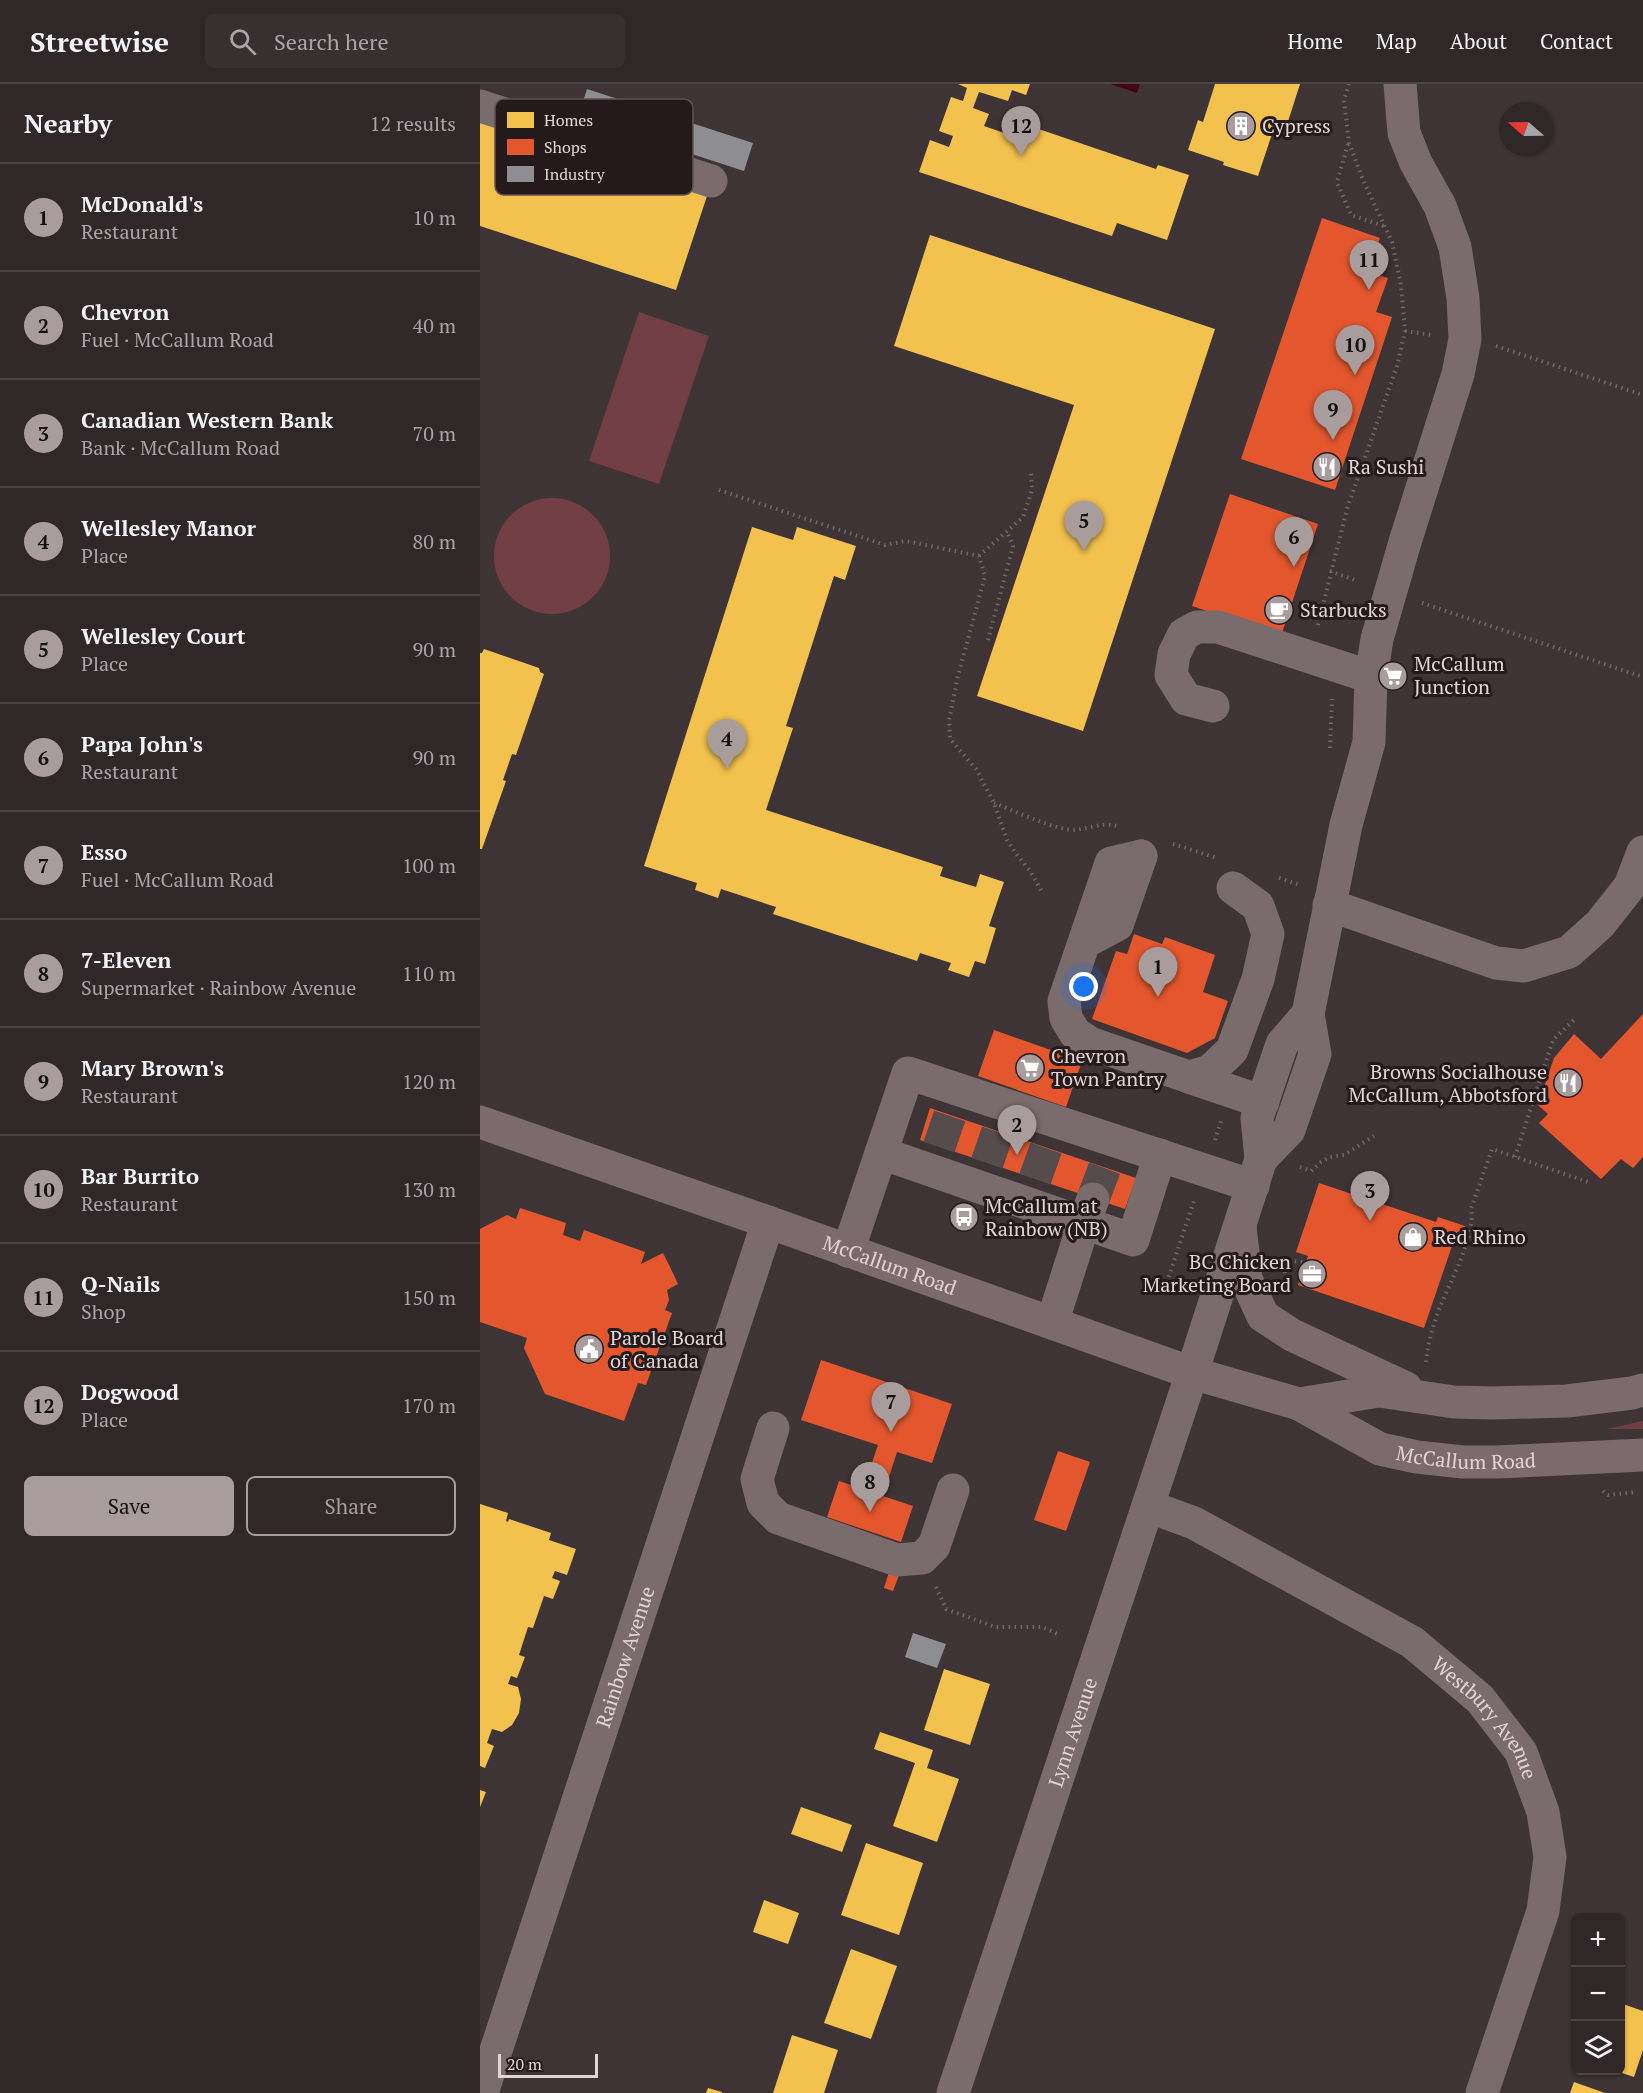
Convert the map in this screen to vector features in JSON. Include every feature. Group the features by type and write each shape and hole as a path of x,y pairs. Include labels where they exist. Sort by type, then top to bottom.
{"main road":[{"name":"McCallum Road","path":"480,1122 1192,1373 1299,1404 1380,1449 1417,1457 1463,1462 1643,1455"},
{"path":"1240,1227 1246,1279 1263,1316 1292,1335 1422,1395"},
{"name":"McCallum Road","path":"1299,1404 1379,1391 1455,1401 1556,1401 1643,1390"}],"street":[{"path":"1257,1173 1289,1130 1315,1054 1308,1014 1346,825 1369,742 1371,677 1377,639 1458,374 1464,339 1463,298 1455,247 1440,206 1416,163 1404,133 1400,84"},
{"path":"480,106 495,111"},
{"path":"693,175 711,181"},
{"path":"1213,706 1186,699 1171,675 1174,654 1184,634 1197,627 1218,627 1371,677"},
{"path":"1155,850 1111,863 1064,1002 1066,1018 1075,1033 1090,1043 1263,1102"},
{"path":"1329,905 1496,963 1524,966 1569,952 1600,924 1630,886 1643,852"},
{"path":"1189,1077 1210,1071 1232,1050 1258,979 1268,934 1258,906 1233,888"},
{"path":"1257,1173 1257,1118 1282,1044 1308,1014"},
{"path":"848,1251 909,1073 954,1102 1110,1154 1160,1155 1257,1173"},
{"path":"881,1153 935,1159 1089,1211 1132,1240 1160,1155"},
{"name":"Lynn Avenue","path":"952,2093 1257,1173"},
{"path":"1052,1323 1089,1211"},
{"name":"Rainbow Avenue","path":"482,2093 768,1222"},
{"path":"773,1428 757,1479 763,1503 778,1518 897,1560 922,1558 934,1546 953,1490"},
{"name":"Westbury Avenue","path":"1148,1506 1194,1523 1412,1642 1480,1699 1521,1752 1543,1812 1550,1857 1543,1911 1482,2093"}],"path":[{"path":"1349,143 1337,183 1350,215 1384,227"},
{"path":"1405,331 1494,345 1643,395"},
{"path":"980,556 1023,517 1032,490 1031,472"},
{"path":"719,490 885,545 906,541 980,556"},
{"path":"988,640 1013,546 1007,532"},
{"path":"980,556 985,576 958,676 949,720 950,739 976,769 994,803 1007,840 1042,892"},
{"path":"1330,571 1643,677"},
{"path":"994,803 1068,830 1094,825 1112,825 1121,828"},
{"path":"1155,850 1219,859"},
{"path":"1276,877 1301,885"},
{"path":"1515,1157 1553,1040 1576,1018"},
{"path":"1299,1167 1311,1171 1330,1157 1344,1155 1374,1137"},
{"path":"1422,1395 1428,1343 1464,1248 1473,1219 1472,1209 1492,1149 1588,1182"},
{"path":"1283,1272 1282,1261 1306,1262"},
{"path":"1608,1495 1643,1491"},
{"path":"922,1558 946,1609 995,1627 1042,1627 1060,1635"}],"shaded area":[{"path":"1110,84 1140,84 1137,93"},
{"path":"639,312 709,336 659,484 589,461"},
{"path":"552,498 574,502 593,515 606,534 610,556 606,578 593,597 574,610 552,614 530,610 511,597 498,578 494,556 498,534 511,515 530,502"},
{"path":"1643,1421 1643,1429 1607,1429"}],"building: Homes":[{"path":"958,84 1030,84 1026,95 1012,90 1008,101 979,92 973,108 989,114 984,126 1019,138 1024,124 1156,169 1158,165 1189,175 1167,240 1117,223 1112,236 919,172 930,140 949,147 953,136 939,131 951,97 963,101 967,88"},
{"name":"Cypress","path":"1215,84 1300,84 1284,134 1273,131 1258,176 1223,165 1224,162 1188,150 1198,120 1203,122"},
{"path":"480,116 495,121 495,195 693,195 693,188 708,193 676,290 480,226"},
{"path":"930,235 1215,329 1083,731 977,696 1074,405 894,346"},
{"path":"752,527 793,540 797,527 856,546 845,580 834,576 786,726 793,728 766,810 943,867 940,876 976,887 980,874 1004,882 989,926 996,928 985,964 975,961 969,977 948,970 951,963 920,953 917,961 773,914 776,907 721,889 718,898 695,890 697,883 644,866"},
{"path":"484,649 539,668 544,674 516,755 512,754 503,780 506,781 482,849 480,849 480,653"},
{"path":"480,1504 508,1513 506,1521 508,1522 509,1519 551,1533 549,1540 576,1549 567,1575 555,1571 552,1578 560,1581 553,1599 544,1596 533,1628 528,1627 519,1655 525,1657 517,1678 511,1676 508,1684 518,1687 521,1699 519,1713 512,1725 502,1732 492,1729 487,1743 494,1746 485,1768 480,1766"},
{"path":"944,1669 990,1684 970,1745 924,1730"},
{"path":"880,1732 933,1750 927,1768 959,1779 937,1842 893,1826 915,1763 874,1749"},
{"path":"480,1790 486,1792 480,1807"},
{"path":"801,1807 852,1825 842,1852 791,1834"},
{"path":"866,1843 923,1863 899,1935 841,1915"},
{"path":"764,1900 799,1913 788,1944 753,1932"},
{"path":"851,1949 897,1966 871,2039 824,2023"},
{"path":"1625,2005 1643,2011 1643,2050 1634,2077 1625,2074"},
{"path":"792,2035 838,2050 824,2093 773,2093"},
{"path":"1574,2082 1605,2093 1570,2093"},
{"path":"708,2088 722,2092 722,2093 706,2093"}],"building: Shops":[{"path":"1322,218 1380,238 1368,272 1388,278 1376,312 1392,317 1335,490 1241,459"},
{"path":"1230,494 1318,524 1281,636 1192,606"},
{"path":"1134,934 1162,944 1165,937 1215,955 1203,992 1228,1001 1215,1038 1187,1053 1092,1019 1116,951 1127,954"},
{"path":"1643,1014 1643,1157 1633,1168 1621,1159 1601,1179 1539,1123 1548,1114 1538,1105 1554,1058 1574,1034 1601,1059"},
{"name":"Chevron Town Pantry","path":"994,1030 1082,1061 1066,1107 978,1076"},
{"path":"930,1108 1136,1178 1125,1209 920,1140"},
{"path":"1319,1183 1436,1222 1438,1217 1465,1226 1459,1245 1453,1243 1424,1328 1298,1285 1308,1256 1296,1252"},
{"path":"520,1208 566,1223 563,1235 580,1241 584,1230 645,1252 641,1264 663,1253 671,1269 678,1284 667,1290 669,1300 665,1310 672,1313 646,1385 638,1383 624,1421 545,1394 524,1348 527,1338 480,1322 480,1229 507,1215 516,1219"},
{"path":"821,1360 952,1404 932,1463 897,1452 883,1496 913,1506 901,1542 827,1517 839,1481 863,1489 878,1445 801,1420"},
{"path":"1058,1451 1090,1462 1066,1531 1034,1520"},
{"path":"889,1572 899,1575 893,1591 884,1588"}],"building: Industry":[{"path":"587,89 618,99 584,99"},
{"path":"693,123 753,143 744,171 693,154"},
{"path":"913,1633 946,1644 937,1668 905,1657"}],"tunnel":[{"path":"939,1147 950,1115"},
{"path":"987,1163 998,1131"},
{"path":"1035,1179 1046,1148"},
{"path":"1093,1199 1105,1167"}],"place":[{"name":"Cypress","path":"1241,126"},
{"name":"Dogwood","path":"1021,156"},
{"name":"Q-Nails","path":"1369,290"},
{"name":"Bar Burrito","path":"1355,375"},
{"name":"Mary Brown's","path":"1333,440"},
{"name":"Ra Sushi","path":"1327,467"},
{"name":"Wellesley Court","path":"1084,551"},
{"name":"Papa John's","path":"1294,567"},
{"name":"Starbucks","path":"1279,610"},
{"name":"McCallum Junction","path":"1393,676"},
{"name":"Wellesley Manor","path":"727,769"},
{"name":"McDonald's","path":"1158,997"},
{"name":"Chevron Town Pantry","path":"1030,1068"},
{"name":"Browns Socialhouse McCallum, Abbotsford","path":"1568,1083"},
{"name":"Chevron","path":"1017,1155"},
{"name":"McCallum at Rainbow (NB)","path":"964,1217"},
{"name":"Canadian Western Bank","path":"1370,1221"},
{"name":"Red Rhino","path":"1413,1237"},
{"name":"BC Chicken Marketing Board","path":"1312,1274"},
{"name":"Parole Board of Canada","path":"589,1349"},
{"name":"Esso","path":"891,1432"},
{"name":"7-Eleven","path":"870,1512"}]}
